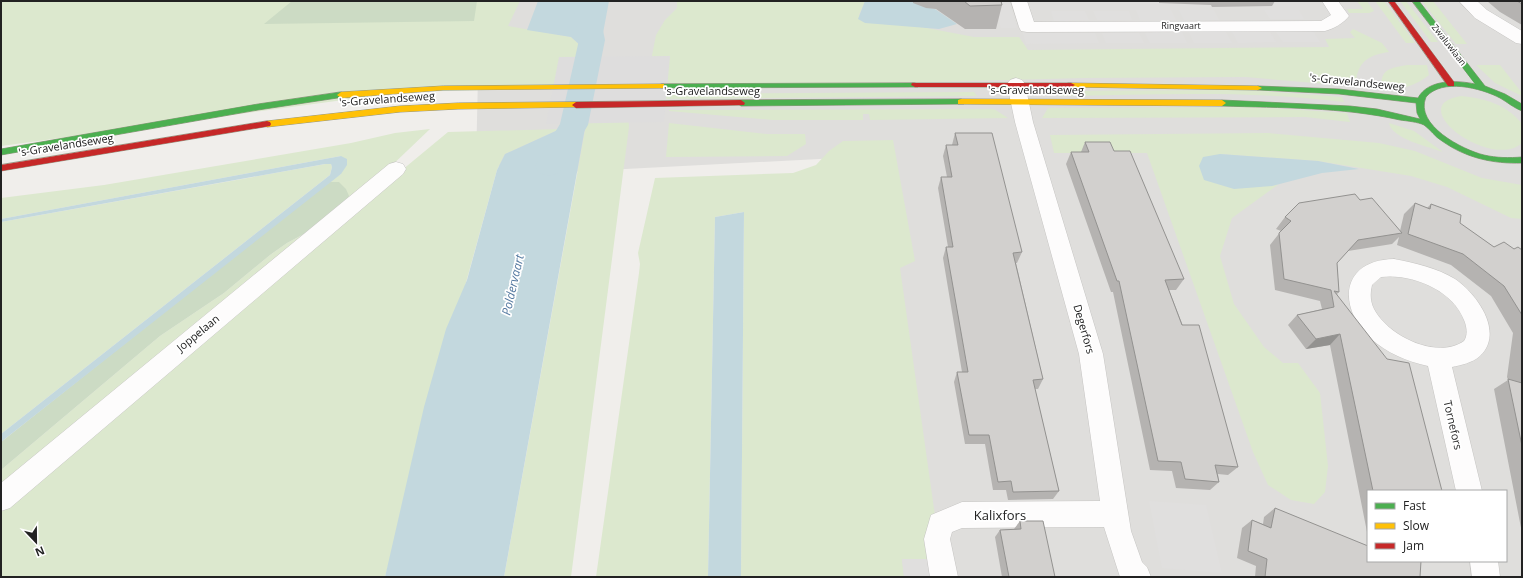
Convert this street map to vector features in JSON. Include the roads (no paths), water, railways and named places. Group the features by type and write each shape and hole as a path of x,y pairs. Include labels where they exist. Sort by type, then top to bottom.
{"main road":[{"name":"Zwaluwlaan","path":"1391,1 1451,84"},
{"name":"Zwaluwlaan","path":"1415,1 1483,89"},
{"path":"1522,108 1507,98 1467,85 1451,84 1430,89 1423,94 1420,101 1420,108 1426,123 1443,139 1468,152 1496,160 1522,160"},
{"name":"'s-Gravelandseweg","path":"1,152 250,108 333,96 443,88 658,86 1017,92 1312,106 1376,112 1426,123"},
{"name":"'s-Gravelandseweg","path":"1,168 292,120 352,113 422,108 653,104 1017,92 1307,88 1374,94 1420,101"}],"street":[{"name":"Ringvaart","path":"1019,1 1027,27 1325,26 1340,16 1330,1"},
{"path":"1468,1 1481,14 1522,39"},
{"name":"Degerfors","path":"1017,92 1092,354 1118,531 1131,570 1137,577"},
{"name":"Joppelaan","path":"1,499 396,169"},
{"path":"1394,268 1402,269 1418,272 1439,280 1460,296 1472,311 1480,331 1475,345 1462,356 1438,358 1417,354 1393,342 1374,328 1362,311 1358,293 1363,280 1376,270 1394,268"},
{"name":"Tornefors","path":"1438,358 1468,490"},
{"name":"Kalixfors","path":"944,577 937,538 940,524 962,515 1116,514"},
{"path":"1484,562 1486,577"}],"water":[{"path":"538,1 609,1 587,119 573,88 581,46 571,37 527,30"},
{"path":"865,1 915,1 924,7 935,9 957,24 939,29 865,23 858,19"},
{"path":"585,128 504,577 385,577 424,407 446,329 467,280 497,170 505,154 560,129"},
{"path":"1220,154 1318,161 1359,169 1322,173 1272,186 1234,189 1204,180 1199,166 1203,157"},
{"path":"341,156 347,159 347,165 341,174 1,442 1,434 330,175 332,167 331,164 325,164 1,222 1,219"},
{"path":"744,212 741,577 708,577 715,217"}],"waterway":[{"name":"Poldervaart","path":"549,166 574,125 592,40 585,1"}]}
